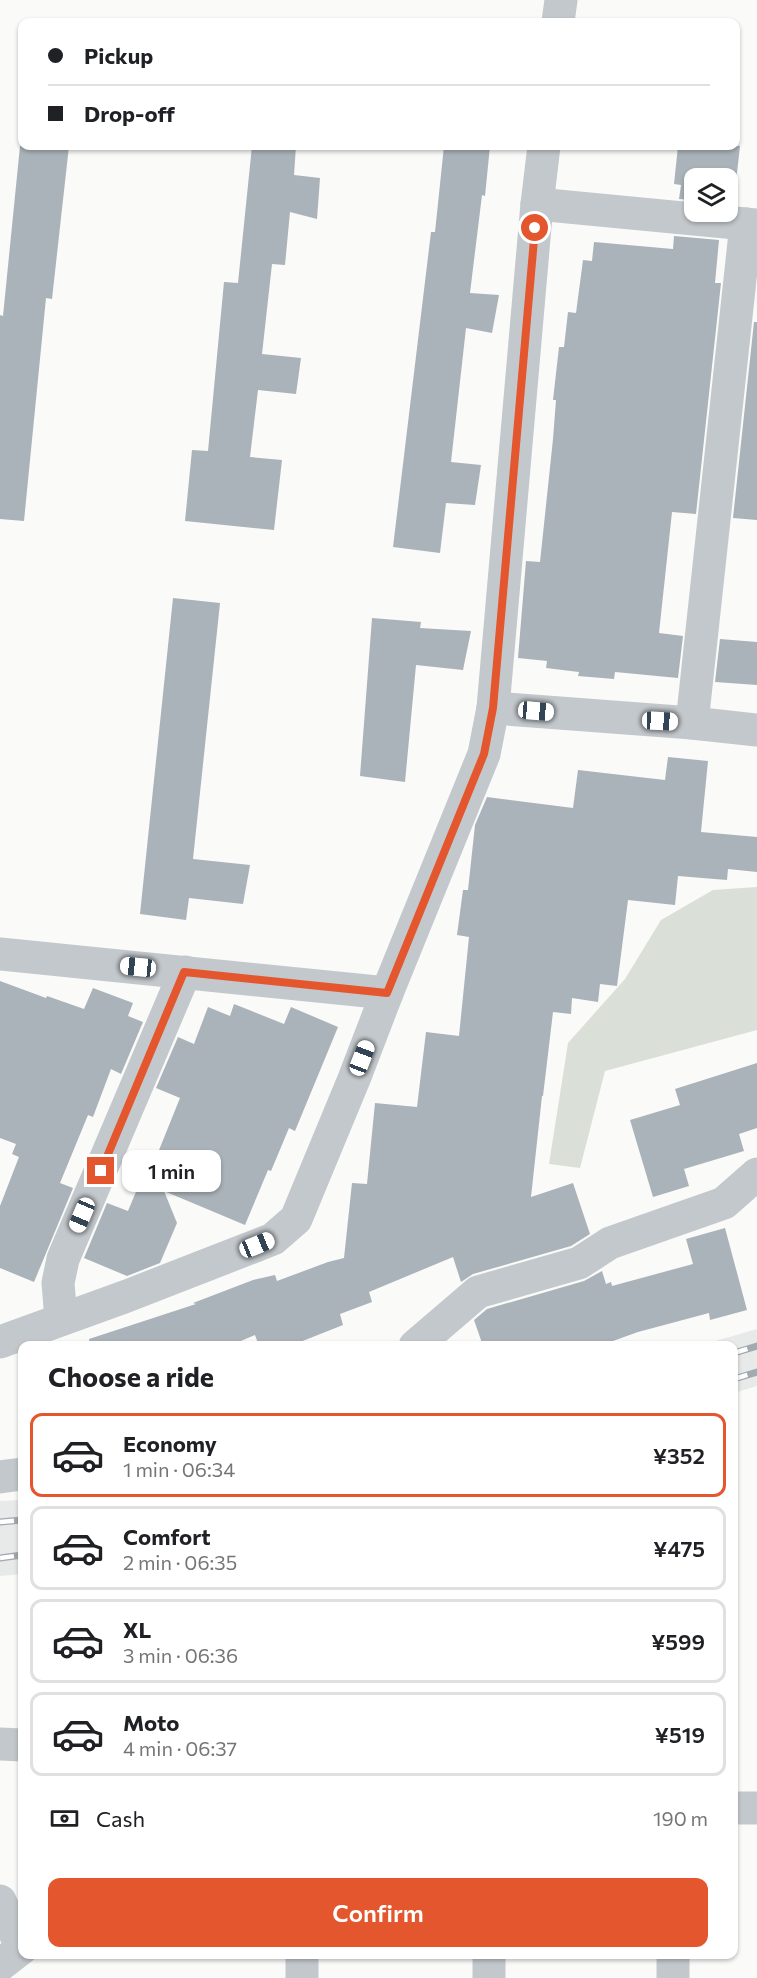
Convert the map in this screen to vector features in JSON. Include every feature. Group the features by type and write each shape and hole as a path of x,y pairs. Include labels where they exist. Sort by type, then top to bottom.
{"street":[{"path":"559,18 561,0"},
{"path":"0,1342 273,1239 296,1219 484,754 493,708 544,150"},
{"path":"537,204 752,225 692,723"},
{"path":"493,708 757,730"},
{"path":"0,954 387,993"},
{"path":"61,1319 58,1283 63,1259 184,972"},
{"path":"421,1341 478,1292 579,1263 610,1244 724,1203 757,1174"},
{"path":"0,1477 18,1475"},
{"path":"0,1744 18,1745"},
{"path":"738,1808 757,1808"},
{"path":"0,1901 18,1939"},
{"path":"0,1965 18,1951"},
{"path":"302,1959 302,1978"},
{"path":"489,1959 489,1978"},
{"path":"673,1959 673,1978"}],"shaded area":[{"path":"757,887 757,1030 605,1071 580,1168 549,1164 568,1043 625,979 661,920 713,890"},
{"path":"757,1329 757,1386 738,1392 738,1341 716,1341"},
{"path":"18,1500 18,1574 0,1576 0,1501"}],"building":[{"path":"20,150 69,150 52,299 46,298 24,521 0,519 0,315 3,316"},
{"path":"252,150 296,150 294,175 320,178 317,219 290,212 285,265 272,264 262,354 301,358 296,394 258,390 250,457 282,460 274,530 185,521 192,450 208,451 224,282 238,283"},
{"path":"444,150 490,150 470,293 499,295 492,333 466,328 451,462 481,465 475,505 446,503 440,553 393,547 431,232 435,232"},
{"path":"678,150 740,150 738,168 684,168 684,199 679,199 681,185 674,184"},
{"path":"674,236 719,240 715,283 721,283 696,514 672,512 659,633 683,636 678,678 615,672 614,679 578,676 579,672 546,668 547,661 518,658 526,561 540,562 553,439 556,400 553,400 559,347 564,347 568,312 576,313 583,260 592,261 594,242 673,249"},
{"path":"754,322 757,322 757,520 733,518"},
{"path":"173,598 220,603 193,859 250,865 243,904 189,898 186,920 140,914"},
{"path":"372,618 421,622 420,628 471,631 463,670 416,665 405,782 360,776"},
{"path":"720,639 757,642 757,685 715,682"},
{"path":"668,757 708,761 701,832 757,837 757,872 728,869 727,880 678,876 675,905 628,900 617,986 600,984 598,1002 572,998 571,1014 553,1012 531,1197 573,1183 590,1234 571,1246 473,1274 461,1282 453,1257 369,1292 372,1302 340,1314 343,1325 303,1341 257,1341 255,1335 241,1341 89,1341 89,1339 196,1304 193,1303 253,1280 275,1275 277,1281 344,1258 352,1183 367,1184 375,1103 417,1107 426,1032 459,1036 469,937 457,935 463,890 468,890 475,825 487,797 573,808 578,770 665,780"},
{"path":"0,981 84,1009 93,988 133,1003 128,1016 143,1022 121,1074 111,1069 93,1117 88,1115 60,1183 73,1188 34,1282 0,1268 0,1206 19,1157 12,1154 16,1144 0,1138"},
{"path":"234,1004 284,1024 291,1007 338,1027 295,1131 289,1128 245,1225 164,1191 177,1223 160,1263 127,1276 84,1258 107,1203 128,1211 150,1158 153,1165 180,1098 156,1088 178,1037 194,1044 208,1007 230,1016"},
{"path":"757,1063 757,1128 739,1134 744,1151 684,1169 689,1186 653,1197 630,1120 680,1105 675,1089"},
{"path":"725,1228 747,1310 710,1320 709,1313 613,1341 481,1341 474,1320 487,1309 584,1281 602,1271 606,1284 611,1282 612,1286 693,1264 686,1239"}],"railway":[{"path":"738,1352 757,1346"},
{"path":"738,1378 757,1372"},
{"path":"0,1522 18,1520"},
{"path":"0,1558 18,1556"}],"route":[{"path":"101,1171 184,972 387,993 484,754 493,708 535,228"}]}
